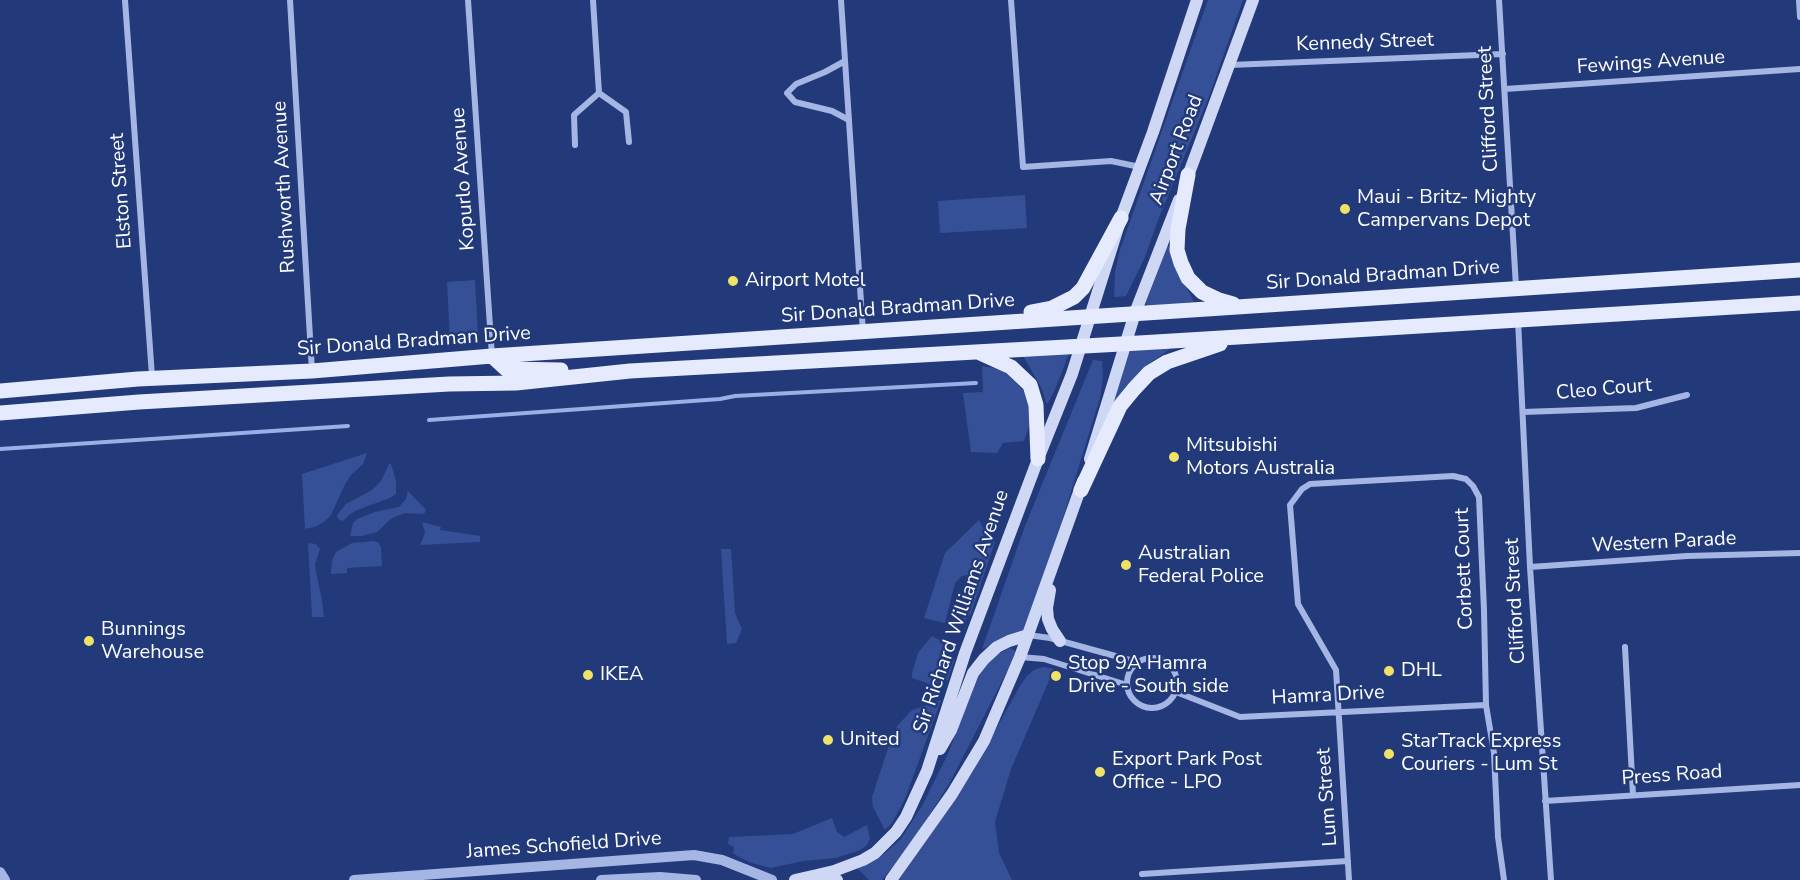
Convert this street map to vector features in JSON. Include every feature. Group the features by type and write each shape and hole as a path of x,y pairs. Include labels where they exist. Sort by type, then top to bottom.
{"main road":[{"name":"Airport Road","path":"1090,316 1121,218 1197,0"},
{"name":"Airport Road","path":"1135,313 1253,0"},
{"path":"1188,176 1178,229 1177,250 1181,263 1188,278 1202,292 1219,300 1242,306"},
{"path":"954,326 1052,308 1073,297 1083,288 1121,218"},
{"name":"Sir Donald Bradman Drive","path":"0,391 1800,270"},
{"path":"0,413 139,402 516,382 630,371 1800,303"},
{"path":"891,880 952,794 974,759 998,710 1020,657 1081,490 1135,313"},
{"name":"Sir Richard Williams Avenue","path":"795,880 863,860 875,853 896,832 906,817 927,771 969,643 1072,374 1090,316"},
{"path":"1081,490 1120,406 1149,373 1167,362 1197,351 1267,335"},
{"path":"977,352 1011,367 1030,385 1036,405 1038,459"},
{"path":"492,357 506,369 630,371"},
{"path":"1052,568 1047,608 1052,629 1060,641"},
{"path":"927,771 951,730 973,673 997,646 1028,635"},
{"path":"817,875 837,880"}],"street":[{"name":"Elston Street","path":"125,0 152,379"},
{"name":"Rushworth Avenue","path":"290,0 312,371"},
{"name":"Kopurlo Avenue","path":"468,0 492,357"},
{"path":"593,0 598,93"},
{"path":"841,0 863,333"},
{"path":"1011,0 1023,167 1111,161 1140,167"},
{"name":"Clifford Street","path":"1499,0 1516,288"},
{"path":"1799,0 1800,17"},
{"name":"Kennedy Street","path":"1229,65 1503,54"},
{"path":"845,61 795,84 787,93 795,102 832,111 849,120"},
{"name":"Fewings Avenue","path":"1505,89 1800,69"},
{"path":"598,93 626,112 629,142"},
{"path":"575,145 574,115 598,93"},
{"name":"Clifford Street","path":"1518,319 1530,567 1551,880"},
{"name":"Cleo Court","path":"1523,412 1636,408 1687,395"},
{"name":"Corbett Court","path":"1339,712 1336,670 1298,604 1290,505 1302,489 1310,484 1453,477 1466,480 1473,486 1479,497 1486,705 1494,753 1498,837 1504,880"},
{"name":"Western Parade","path":"1530,567 1687,556 1800,553"},
{"path":"1028,635 1060,641 1137,662"},
{"path":"1625,647 1633,795"},
{"path":"1020,657 1044,658 1127,685"},
{"path":"1152,657 1168,663 1177,676 1178,684 1172,699 1166,704 1150,708 1136,703 1131,698 1127,685 1131,668 1144,658 1152,657"},
{"name":"Hamra Drive","path":"1176,692 1240,717 1486,705"},
{"name":"Lum Street","path":"1339,712 1349,880"},
{"name":"Press Road","path":"1545,801 1800,785"},
{"name":"James Schofield Drive","path":"354,880 694,855 722,860 772,880"},
{"path":"1142,874 1348,861"},
{"path":"0,872 5,880"},
{"name":"James Schofield Drive","path":"601,880 660,877 696,880"}],"shaded area":[{"path":"1208,0 1243,0 1208,99 1145,257 1126,296 1114,297 1115,272 1120,250"},
{"path":"1025,195 1027,228 940,233 938,201"},
{"path":"1167,246 1169,246 1174,263 1194,302 1148,306 1146,303"},
{"path":"475,280 478,335 474,339 450,341 447,282"},
{"path":"1132,347 1173,347 1150,363 1130,383 1118,398 1106,423 1125,361"},
{"path":"1070,351 1054,392 1046,403 1042,389 1022,354"},
{"path":"1093,360 1102,361 1103,377 1100,398 1061,524 1024,631 982,649 1025,526"},
{"path":"982,366 1005,372 1023,390 1030,408 1031,420 1024,441 1003,443 997,453 971,452 963,393 983,392"},
{"path":"367,453 363,464 345,484 331,515 317,526 305,529 302,474"},
{"path":"391,464 396,481 396,494 357,510 343,521 338,519 337,515 346,504 372,490 381,481"},
{"path":"408,491 426,510 424,514 405,513 392,518 377,532 350,536 353,523 357,519 399,507 406,499"},
{"path":"979,520 988,538 995,542 971,613 960,624 976,577 969,575 962,576 955,583 945,623 924,618 945,553"},
{"path":"422,522 441,527 440,530 480,536 480,542 420,545 425,533"},
{"path":"374,541 379,543 381,548 382,566 347,568 347,573 331,574 332,560 336,552 352,543"},
{"path":"308,543 316,544 320,549 315,564 324,617 312,617"},
{"path":"721,549 731,549 735,613 742,629 736,643 727,644"},
{"path":"932,636 947,644 954,660 948,680 932,685 912,678 912,673 918,653"},
{"path":"1010,648 1017,652 949,784 910,845 882,880 869,880 857,868 884,854 901,839 922,806 948,754 974,683 982,668 995,656"},
{"path":"1043,667 1054,669 1011,769 995,822 999,853 1012,880 899,880 972,773 1021,684 1034,670"},
{"path":"941,700 905,799 892,823 885,830 873,807 872,797 892,736 898,725 912,710"},
{"path":"832,818 837,832 844,837 867,825 870,838 867,845 860,850 836,858 803,861 771,868 739,857 733,853 734,847 728,844 729,837 793,834"}],"waterway":[{"path":"429,420 720,399 735,396 976,383"},
{"path":"0,449 348,426"}],"place":[{"name":"Maui - Britz- Mighty Campervans Depot","path":"1345,209"},
{"name":"Airport Motel","path":"733,281"},
{"name":"Mitsubishi Motors Australia","path":"1174,457"},
{"name":"Australian Federal Police","path":"1126,565"},
{"name":"Bunnings Warehouse","path":"89,641"},
{"name":"DHL","path":"1389,671"},
{"name":"IKEA","path":"588,675"},
{"name":"Stop 9A Hamra Drive - South side","path":"1056,676"},
{"name":"United","path":"828,740"},
{"name":"StarTrack Express Couriers - Lum St","path":"1389,754"},
{"name":"Export Park Post Office - LPO","path":"1100,772"}]}
